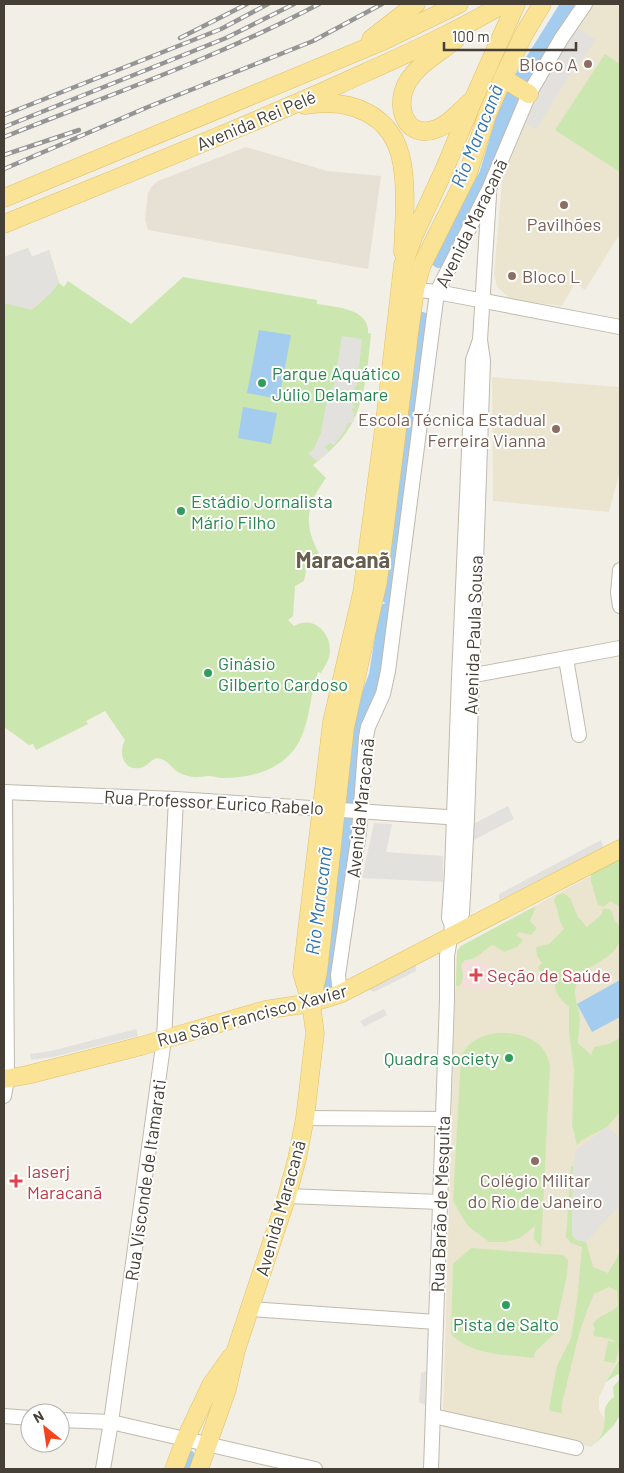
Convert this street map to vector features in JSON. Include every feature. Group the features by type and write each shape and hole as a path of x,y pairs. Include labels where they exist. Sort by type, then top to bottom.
{"main road":[{"path":"352,53 415,4"},
{"path":"383,41 436,4"},
{"name":"Avenida Rei Pelé","path":"4,198 383,41 459,4"},
{"name":"Avenida Rei Pelé","path":"4,224 289,107 417,50 503,4"},
{"name":"Avenida Maracanã","path":"199,1469 227,1389 236,1350 287,1196 305,1118 315,1033 311,1003 318,972 330,808 332,722 362,593 403,265 414,235 516,4"},
{"name":"Avenida Maracanã","path":"330,808 345,728 378,581 415,290 421,267 468,173 486,115 517,87 524,34 542,4"},
{"path":"474,98 447,124 436,130 419,130 406,121 400,104 407,83 420,67 482,16"},
{"path":"289,107 326,103 349,104 367,112 386,128 397,146 402,163 404,188 403,265"},
{"name":"Rua São Francisco Xavier","path":"5,1085 265,1010 311,1003 340,994 451,932 470,926 620,849"},
{"name":"Avenida Maracanã","path":"174,1469 185,1440 211,1385 236,1350"}],"street":[{"name":"Avenida Maracanã","path":"340,994 338,975 361,811 368,727 383,694 388,671 437,292 489,189 517,87 561,39 585,4"},
{"name":"Avenida Paula Sousa","path":"451,932 462,914 458,874 465,677 475,440 483,360 480,340 489,189"},
{"path":"399,306 403,298 415,290 437,292 482,302 619,325"},
{"path":"620,570 618,593 620,606"},
{"path":"465,677 620,648"},
{"path":"566,659 579,734"},
{"path":"4,793 5,1085"},
{"name":"Rua Professor Eurico Rabelo","path":"4,793 176,799 460,818"},
{"name":"Rua Visconde de Itamarati","path":"103,1469 164,1039 176,799"},
{"name":"Rua Barão de Mesquita","path":"431,1469 447,956 451,932"},
{"path":"305,1118 443,1119"},
{"path":"287,1196 440,1202"},
{"path":"249,1309 436,1322"},
{"path":"4,1416 20,1417"},
{"path":"433,1416 576,1448"},
{"path":"70,1420 111,1422 315,1469"}],"shaded area":[{"path":"591,4 620,4 620,234 585,290 575,283 562,306 512,300 497,287 494,274 502,181 525,123 553,62"},
{"path":"574,26 596,40 571,73 536,130 525,123 553,62"},
{"path":"246,147 327,171 381,176 368,269 148,230 145,220 148,193 152,186 158,181"},
{"path":"28,248 32,257 49,250 59,283 32,310 4,303 4,257"},
{"path":"342,336 362,339 359,368 356,371 359,377 356,380 358,384 354,388 357,392 353,395 356,399 352,402 355,407 351,410 355,414 353,416 355,418 352,423 348,423 335,444 330,443 325,447 329,452 317,461 308,454 314,448 321,433 328,393 334,386"},
{"name":"Escola Técnica Estadual Ferreira Vianna","path":"492,377 620,387 620,471 609,512 493,501"},
{"path":"508,806 514,819 472,841 471,825"},
{"path":"374,823 392,824 386,852 443,856 443,882 362,878"},
{"path":"601,840 604,849 499,901 499,894"},
{"name":"Colégio Militar do Rio de Janeiro","path":"620,860 620,1357 599,1397 599,1409 604,1419 604,1425 597,1442 591,1447 443,1413 456,966 457,951 461,946"},
{"path":"416,961 416,971 374,992 366,988"},
{"name":"Seção de Saúde","path":"462,961 491,963 489,989 461,988"},
{"path":"384,1009 387,1015 364,1027 360,1021"},
{"path":"136,1029 138,1036 53,1057 31,1060 30,1054 51,1051"},
{"path":"607,1127 620,1137 620,1205 586,1242 577,1240 572,1235 573,1166 576,1150"},
{"path":"426,1371 425,1405 419,1402 421,1373"}],"green space":[{"path":"605,54 620,64 620,172 555,130"},
{"path":"28,248 32,257 49,250 59,283 64,287 68,281 131,324 183,277 317,300 317,304 350,310 363,318 367,325 368,333 371,334 361,402 350,427 339,442 313,465 326,478 313,499 309,519 312,538 323,561 316,566 313,561 307,565 304,581 295,586 293,616 288,620 294,626 307,622 319,627 327,637 330,650 329,656 321,673 318,672 303,734 292,752 276,766 256,774 234,778 186,775 179,773 166,761 157,758 140,768 130,767 126,764 122,755 125,740 105,711 86,721 88,724 36,750 33,744 29,745 4,727 4,257"},
{"path":"620,857 620,907 610,901 604,907 598,905 591,881 591,873"},
{"path":"563,893 570,898 578,917 587,927 601,915 603,909 610,909 620,929 620,940 616,948 610,955 587,970 580,977 575,993 580,1016 578,1043 591,1055 594,1047 609,1044 620,1038 620,1112 607,1127 582,1140 577,1145 572,1125 574,1070 569,1032 569,1007 557,994 555,986 556,976 540,972 538,967 542,963 537,956 536,947 549,944 564,929 554,901 556,896"},
{"path":"536,906 530,921 537,928 531,935 519,932 516,935 523,940 517,947 504,952 493,945 477,957 465,960 461,965 462,983 458,987 456,985 457,951 461,946"},
{"path":"497,1033 515,1034 538,1043 548,1057 550,1066 541,1247 534,1239 535,1226 520,1238 506,1242 489,1242 468,1226 453,1201 461,1057 471,1043 485,1036"},
{"path":"571,1166 573,1166 572,1235 577,1240 586,1242 593,1267 608,1273 620,1252 620,1374 606,1382 619,1360 619,1349 615,1363 604,1361 608,1341 616,1342 611,1339 594,1336 593,1333 595,1321 618,1306 617,1291 609,1287 594,1294 588,1308 579,1334 562,1403 562,1413 550,1411 549,1408 557,1366 571,1338 577,1301 582,1247 571,1243 566,1237"},
{"name":"Pista de Salto","path":"471,1248 563,1255 568,1260 567,1275 554,1334 535,1352 534,1358 489,1353 459,1341 451,1334 453,1264"},
{"path":"620,1379 620,1415 614,1425 597,1442 604,1429 607,1404 614,1397 613,1387"}],"water":[{"path":"259,330 291,335 279,399 247,393"},
{"path":"243,407 277,413 271,444 238,438"},
{"path":"620,980 620,1017 592,1032 577,1004"}],"waterway":[{"name":"Rio Maracanã","path":"439,260 487,175 510,98 569,4"},
{"name":"Rio Maracanã","path":"389,596 422,320"},
{"name":"Rio Maracanã","path":"350,800 358,726 377,675 387,611"},
{"name":"Rio Maracanã","path":"327,983 348,825"},
{"name":"Rio Maracanã","path":"184,1469 188,1458"}],"railway":[{"path":"180,38 247,4"},
{"path":"4,115 221,29 268,4"},
{"path":"4,127 226,38 294,4"},
{"path":"4,137 203,58 319,4"},
{"path":"4,169 148,107 313,41 382,4"},
{"path":"4,155 79,130"}],"place":[{"name":"Bloco A","path":"588,64"},
{"name":"Pavilhões","path":"564,205"},
{"name":"Bloco L","path":"512,276"},
{"name":"Parque Aquático Júlio Delamare","path":"262,383"},
{"name":"Escola Técnica Estadual Ferreira Vianna","path":"556,429"},
{"name":"Estádio Jornalista Mário Filho","path":"181,511"},
{"name":"Ginásio Gilberto Cardoso","path":"208,673"},
{"name":"Seção de Saúde","path":"476,975"},
{"name":"Quadra society","path":"509,1058"},
{"name":"Colégio Militar do Rio de Janeiro","path":"535,1161"},
{"name":"Iaserj Maracanã","path":"16,1181"},
{"name":"Pista de Salto","path":"506,1305"}],"district":[{"name":"Maracanã","path":"343,559"}]}
